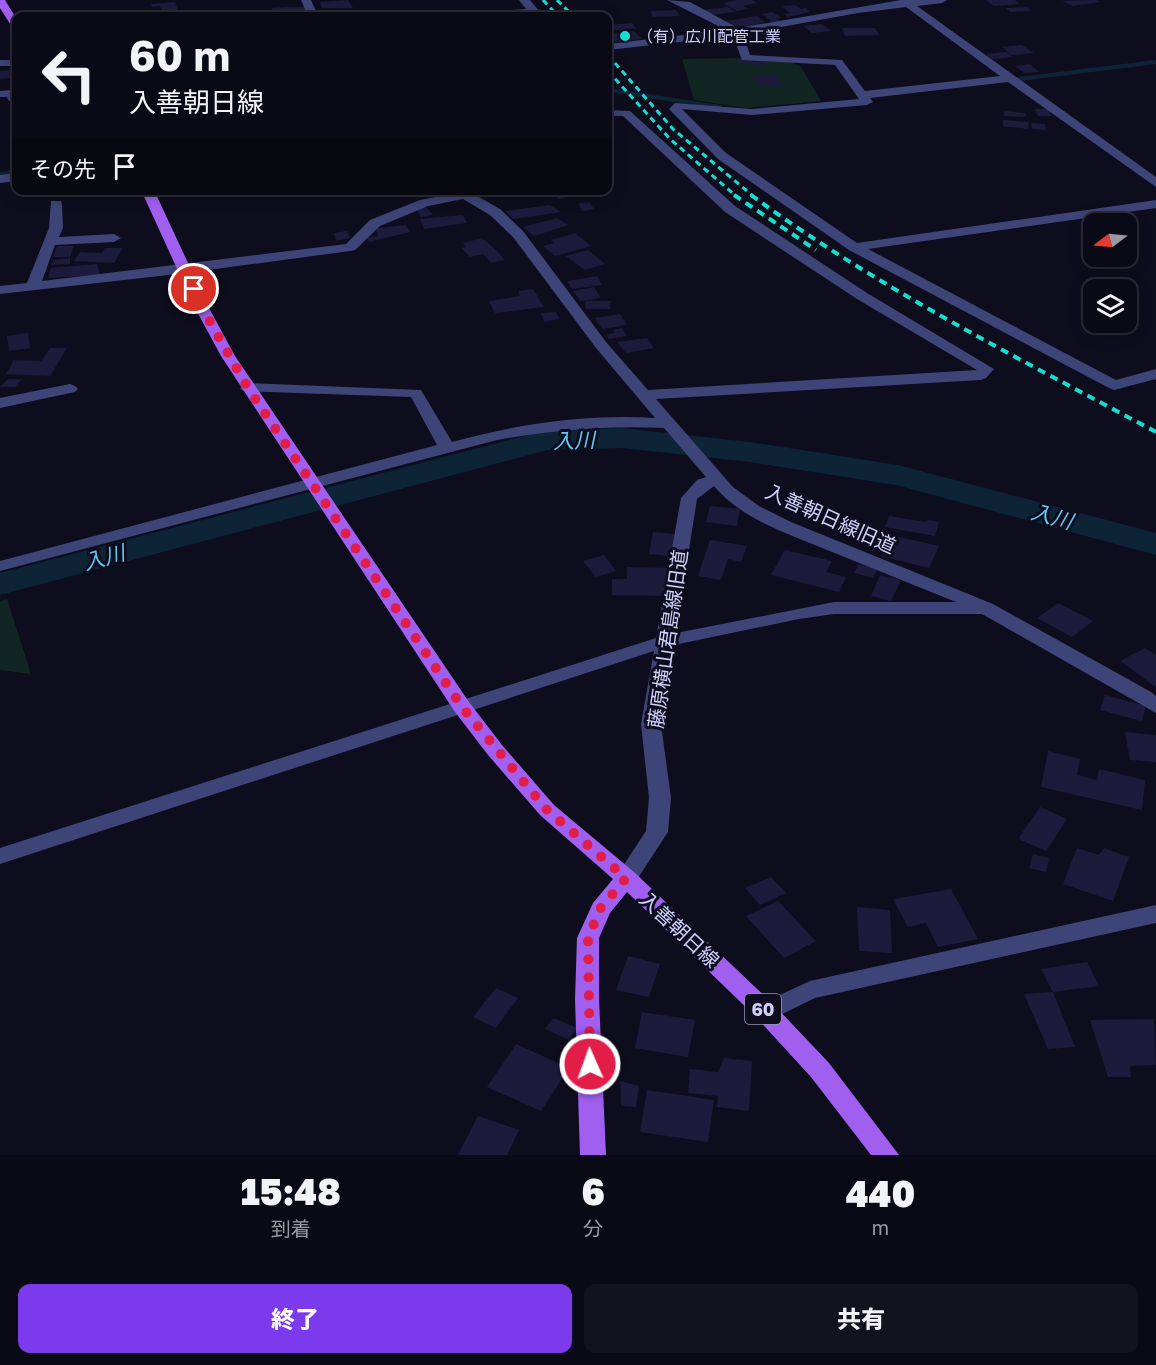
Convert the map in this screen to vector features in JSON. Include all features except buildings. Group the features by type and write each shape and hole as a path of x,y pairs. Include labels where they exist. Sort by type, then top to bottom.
{"main road":[{"path":"0,0 12,19"},
{"name":"入善朝日線","path":"149,195 186,269 202,308 248,388 462,707 547,810 626,878 766,1012 819,1070 886,1155"},
{"path":"593,1155 587,999 588,938 600,909 626,878"}],"street":[{"path":"522,12 534,11 524,0"},
{"path":"672,0 686,4 737,32 746,58 838,62 867,102 752,112 679,105 675,109 722,156 854,248 1114,385 1156,374"},
{"path":"612,47 737,32 905,2 942,0"},
{"path":"905,2 1156,183"},
{"path":"863,95 1011,78"},
{"path":"612,113 626,113 730,209 862,296 986,369 981,375 643,395"},
{"path":"0,290 186,269 350,247 375,223 425,202 451,195"},
{"name":"入善朝日線旧道","path":"462,195 495,212 518,234 601,345 727,491 771,520 986,608 1144,697 1156,706"},
{"path":"33,286 56,228 56,204"},
{"path":"854,248 1156,204"},
{"path":"50,241 114,238"},
{"path":"248,388 416,393 447,448"},
{"path":"0,404 39,393 70,389"},
{"path":"0,566 496,435 559,424 629,421 670,426"},
{"name":"藤原横山君島線旧道","path":"626,878 657,832 660,798 651,724 689,498 703,484 718,479"},
{"path":"0,856 666,641 799,613 834,608 986,608"},
{"path":"766,1012 810,990 1156,914"}],"green space":[{"path":"742,58 788,61 801,67 821,101 745,108 694,100 682,59"},
{"path":"7,599 31,674 0,670 0,601"}],"waterway":[{"path":"1011,80 1156,62"},
{"path":"612,91 720,107"},
{"path":"0,174 12,172"},
{"name":"入川","path":"0,584 547,440 622,438 750,452 898,475 1156,544"}],"railway":[{"path":"543,0 554,12"},
{"path":"557,0 569,12"},
{"path":"612,60 673,129 753,196"},
{"path":"612,75 670,139 736,196"},
{"path":"734,195 816,250"},
{"path":"751,195 848,261 949,321 1156,432"}],"place":[{"name":"（有）広川配管工業","path":"625,36"}],"route":[{"path":"194,289 228,356 248,388 462,707 495,750 547,810 626,878 600,909 588,938 587,999 590,1064"}]}
